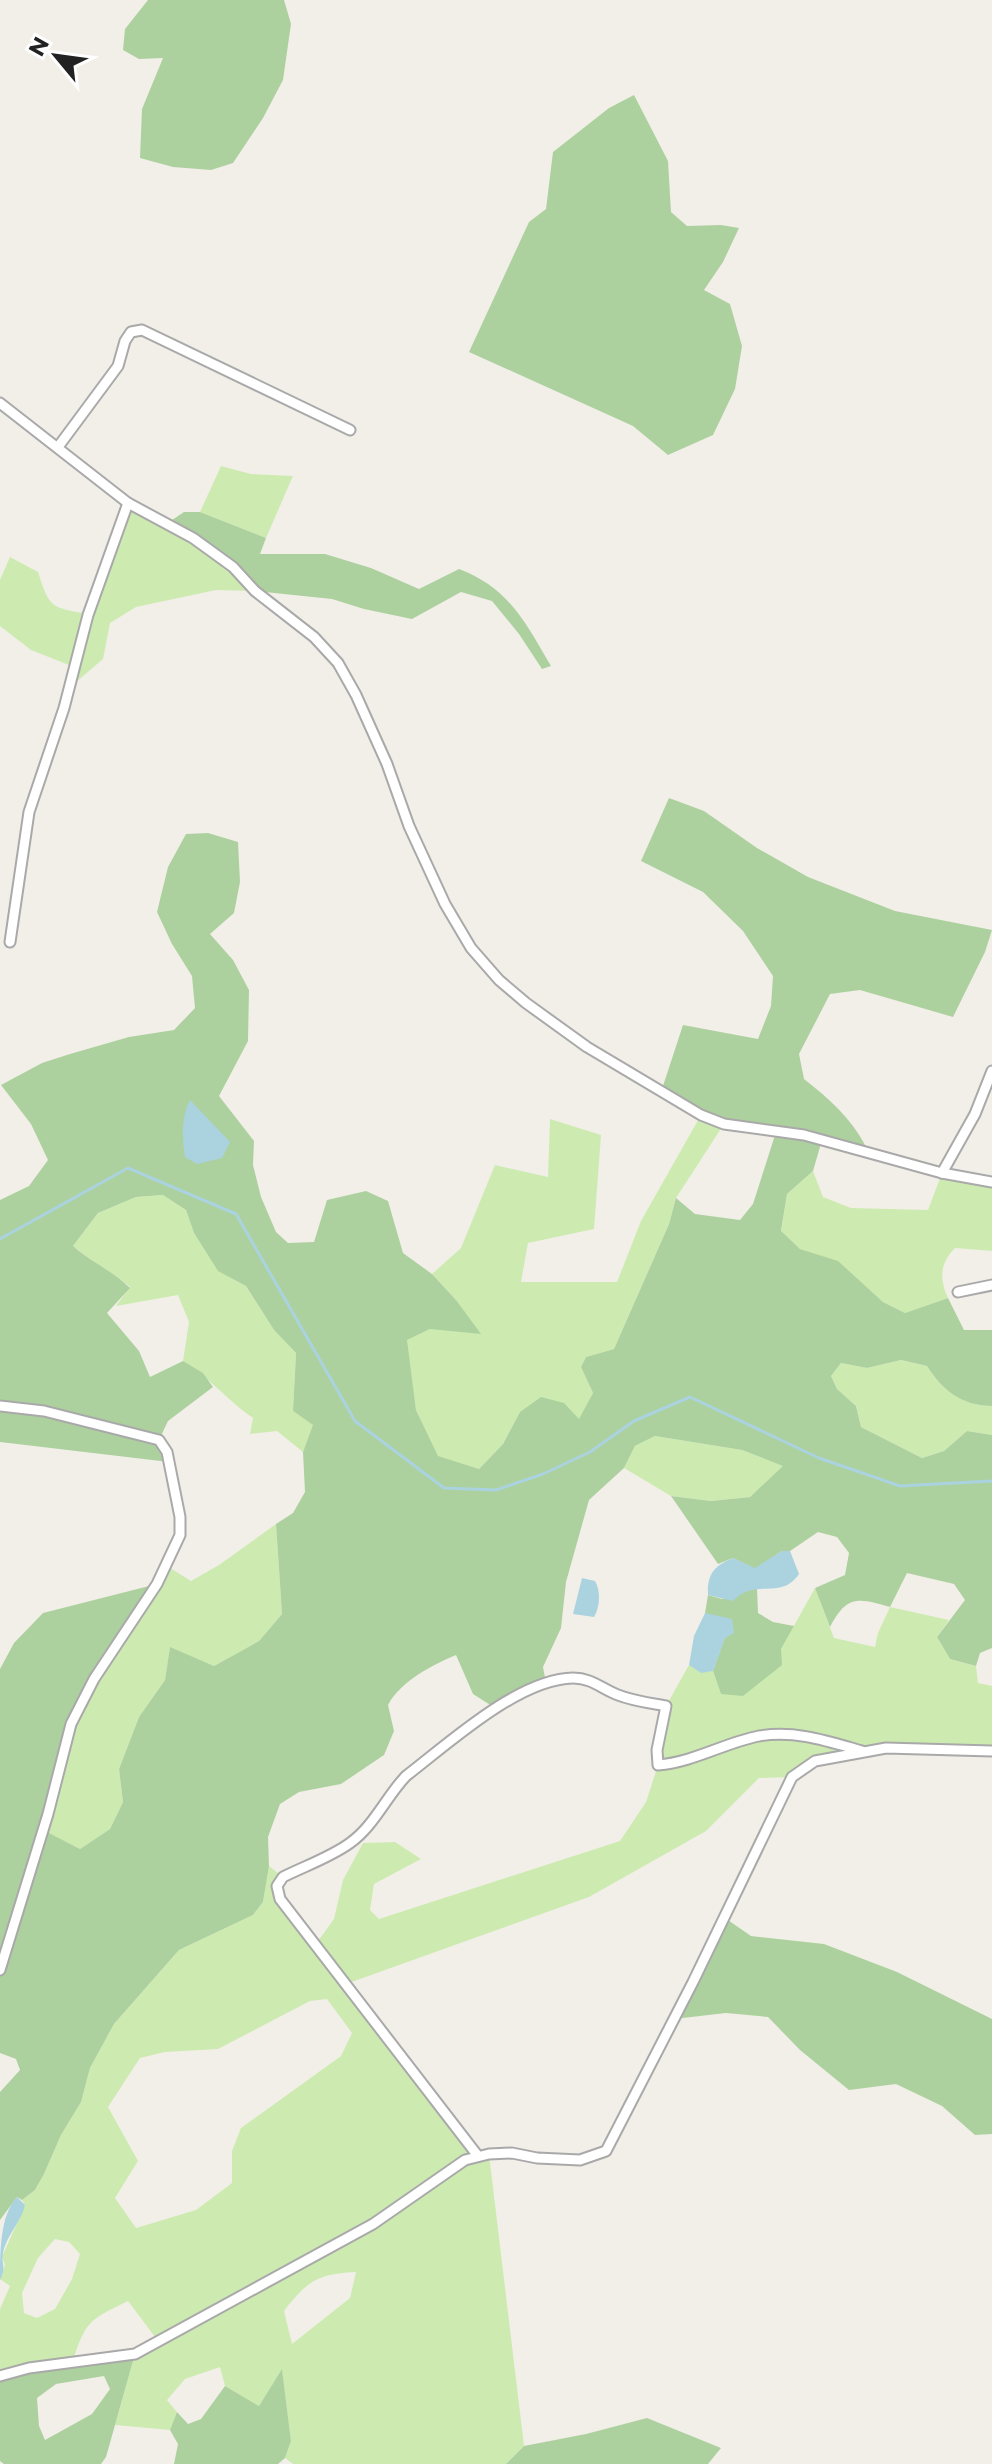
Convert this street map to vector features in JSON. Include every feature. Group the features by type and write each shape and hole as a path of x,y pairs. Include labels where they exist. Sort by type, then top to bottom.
{"street":[{"path":"58,447 118,366 131,332 142,330 350,430"},
{"path":"0,403 128,503 193,538 233,567 255,591 314,637 338,663 387,764 409,826 445,904 471,948 499,980 526,1003 587,1047 701,1115 724,1124 804,1135 942,1173 992,1182"},
{"path":"10,942 29,812 64,708 88,615 128,503"},
{"path":"942,1173 975,1114 992,1071"},
{"path":"958,1292 992,1285"},
{"path":"0,1406 44,1411 159,1440 167,1452 180,1517 180,1535 157,1584 94,1679 71,1724 48,1814 0,1970"},
{"path":"478,2156 280,1899 277,1886 283,1877 350,1843 373,1821 406,1776 495,1708 546,1683 572,1678 593,1681 617,1695 666,1706 657,1750 658,1765 676,1764 758,1736 794,1733 863,1752"},
{"path":"0,2376 29,2368 135,2354 373,2224 465,2160 512,2153 564,2161 580,2160 606,2151 693,1982 792,1777 815,1761 886,1748 992,1751"}],"green space":[{"path":"148,0 284,0 291,24 283,80 263,118 233,163 211,170 173,167 140,158 142,109 163,58 139,59 123,50 125,29"},
{"path":"634,95 668,161 671,212 687,226 739,228 723,262 704,290 730,304 742,346 735,389 713,435 668,455 633,426 469,352 529,222 546,209 553,152 609,108"},
{"path":"221,466 251,474 293,476 266,538 200,512"},
{"path":"128,503 193,538 255,591 216,590 136,607 110,623 103,659 69,688 74,667 31,650 0,626 0,580 10,557 38,572 49,600 54,604 88,614"},
{"path":"184,512 200,512 266,538 260,554 325,554 371,568 419,589 459,569 503,596 524,621 551,666 542,669 492,601 461,592 412,619 332,599 255,591 233,567 166,524"},
{"path":"669,798 704,811 757,848 808,877 895,911 992,930 985,952 953,1017 860,990 830,994 799,1054 804,1079 841,1112 857,1131 869,1153 822,1140 813,1171 787,1194 781,1231 800,1249 838,1261 883,1302 905,1313 948,1298 964,1330 992,1330 992,1406 962,1400 946,1389 927,1366 901,1360 867,1368 841,1363 831,1376 837,1389 856,1406 861,1427 922,1458 944,1451 967,1431 992,1435 992,1648 980,1653 976,1666 950,1659 937,1637 965,1600 954,1584 907,1573 890,1607 855,1601 842,1609 830,1627 815,1588 845,1575 849,1553 837,1537 818,1532 755,1569 733,1558 718,1564 671,1496 711,1501 750,1497 783,1466 742,1450 655,1436 635,1446 624,1468 589,1500 566,1582 561,1628 543,1667 546,1683 495,1708 473,1694 456,1655 447,1659 409,1681 388,1705 394,1731 384,1755 341,1784 299,1792 280,1804 268,1837 269,1866 263,1902 253,1915 179,1950 114,2024 90,2068 81,2102 61,2135 35,2190 22,2200 17,2197 0,2220 0,2092 20,2070 16,2059 0,2053 0,1669 14,1643 43,1613 157,1584 71,1724 43,1830 80,1849 110,1829 123,1802 119,1769 139,1717 165,1680 170,1647 214,1666 259,1641 282,1614 276,1524 293,1513 305,1492 303,1452 313,1425 293,1411 296,1353 274,1330 246,1286 218,1271 194,1233 186,1210 163,1195 136,1197 98,1213 73,1246 130,1288 107,1313 139,1351 150,1377 183,1361 203,1373 213,1387 168,1421 159,1440 169,1462 0,1442 0,1200 29,1186 48,1160 31,1124 1,1085 42,1063 70,1054 129,1037 174,1030 195,1008 192,976 157,912 168,867 186,834 208,833 238,842 240,882 234,913 210,934 233,960 249,990 248,1041 219,1096 254,1141 253,1165 261,1197 276,1232 288,1243 314,1242 327,1200 366,1191 388,1201 403,1253 432,1274 481,1334 430,1329 407,1340 416,1410 438,1456 479,1469 503,1444 520,1412 541,1397 564,1403 579,1419 593,1393 581,1367 586,1357 614,1349 669,1224 676,1198 695,1214 740,1220 753,1204 776,1132 724,1124 661,1092 683,1025 758,1039 771,1006 773,976 743,931 703,892 641,861"},
{"path":"701,1115 724,1124 676,1198 669,1224 614,1349 586,1357 581,1367 593,1393 579,1420 520,1412 503,1444 479,1469 438,1457 416,1410 406,1340 430,1329 456,1300 432,1274 461,1248 495,1165 548,1177 550,1119 601,1135 594,1229 528,1243 521,1282 617,1282 641,1221"},
{"path":"813,1171 823,1197 851,1208 928,1210 942,1173 992,1182 992,1251 955,1248 946,1259 942,1272 948,1298 905,1313 883,1302 838,1262 800,1249 781,1232 787,1194"},
{"path":"164,1195 186,1210 194,1233 218,1270 246,1286 274,1330 296,1353 293,1411 314,1425 303,1452 277,1431 250,1434 253,1418 183,1361 189,1322 178,1295 116,1306 130,1287 73,1246 98,1213 136,1197"},
{"path":"901,1360 927,1366 946,1389 962,1400 992,1406 992,1435 967,1431 944,1451 922,1458 861,1427 856,1406 837,1389 831,1376 841,1363 867,1368"},
{"path":"655,1436 742,1450 784,1466 750,1497 711,1501 671,1496 624,1468 635,1446"},
{"path":"276,1524 282,1614 259,1641 214,1666 170,1648 165,1680 139,1717 119,1769 123,1802 110,1829 80,1849 43,1831 71,1724 167,1566 191,1581"},
{"path":"757,1588 758,1613 773,1622 794,1626 781,1649 782,1665 743,1696 721,1694 713,1671 725,1637 705,1613 708,1595 722,1599"},
{"path":"815,1588 834,1638 875,1647 890,1607 949,1620 937,1637 950,1659 976,1666 978,1683 992,1686 992,1751 886,1748 815,1761 792,1777 759,1778 706,1831 589,1897 346,1984 478,2156 489,2154 524,2446 506,2464 293,2464 285,2458 291,2441 282,2370 259,2406 225,2386 220,2367 185,2379 167,2400 177,2412 170,2430 115,2425 135,2354 158,2341 128,2301 91,2323 73,2361 0,2376 0,2309 10,2286 0,2279 5,2265 2,2257 25,2205 22,2200 35,2190 61,2135 81,2102 90,2068 114,2024 179,1950 253,1915 263,1902 269,1866 283,1877 277,1887 315,1945 334,1919 343,1880 363,1843 395,1842 421,1859 374,1884 370,1910 379,1919 620,1841 646,1802 658,1765 666,1706 689,1665 701,1672 713,1671 721,1694 781,1649","holes":["327,1999 352,2033 341,2056 241,2128 232,2151 232,2183 196,2210 136,2228 115,2198 138,2161 108,2107 140,2058 165,2052 218,2049 310,2001","55,2239 69,2242 80,2254 72,2279 55,2309 37,2318 24,2313 22,2293 38,2258","356,2272 350,2298 292,2344 284,2311 307,2286 323,2277"]},
{"path":"725,1918 751,1936 824,1944 897,1972 992,2019 992,2134 975,2135 942,2106 896,2084 849,2090 800,2050 768,2017 726,2013 674,2019"},
{"path":"135,2354 106,2457 101,2464 4,2464 0,2461 0,2376","holes":["104,2376 110,2389 92,2414 45,2440 39,2426 37,2398 56,2384"]},
{"path":"282,2369 291,2441 285,2458 278,2464 174,2464 178,2444 170,2430 177,2412 188,2424 201,2419 225,2386 259,2406"},
{"path":"647,2418 721,2448 708,2464 506,2464 524,2446"}],"water":[{"path":"190,1100 230,1142 222,1158 197,1164 185,1157 183,1128"},
{"path":"782,1551 790,1551 799,1574 792,1582 776,1588 750,1590 733,1601 708,1595 710,1576 721,1564 733,1558 755,1568"},
{"path":"582,1578 595,1581 597,1585 599,1599 594,1617 573,1614"},
{"path":"705,1613 732,1619 734,1633 725,1638 713,1671 701,1673 689,1665 694,1636"},
{"path":"17,2197 25,2205 4,2248 0,2280 4,2224"}],"waterway":[{"path":"0,1239 128,1168 236,1214 355,1421 444,1488 496,1490 543,1474 590,1452 634,1421 690,1397 819,1458 900,1486 992,1481"}]}
